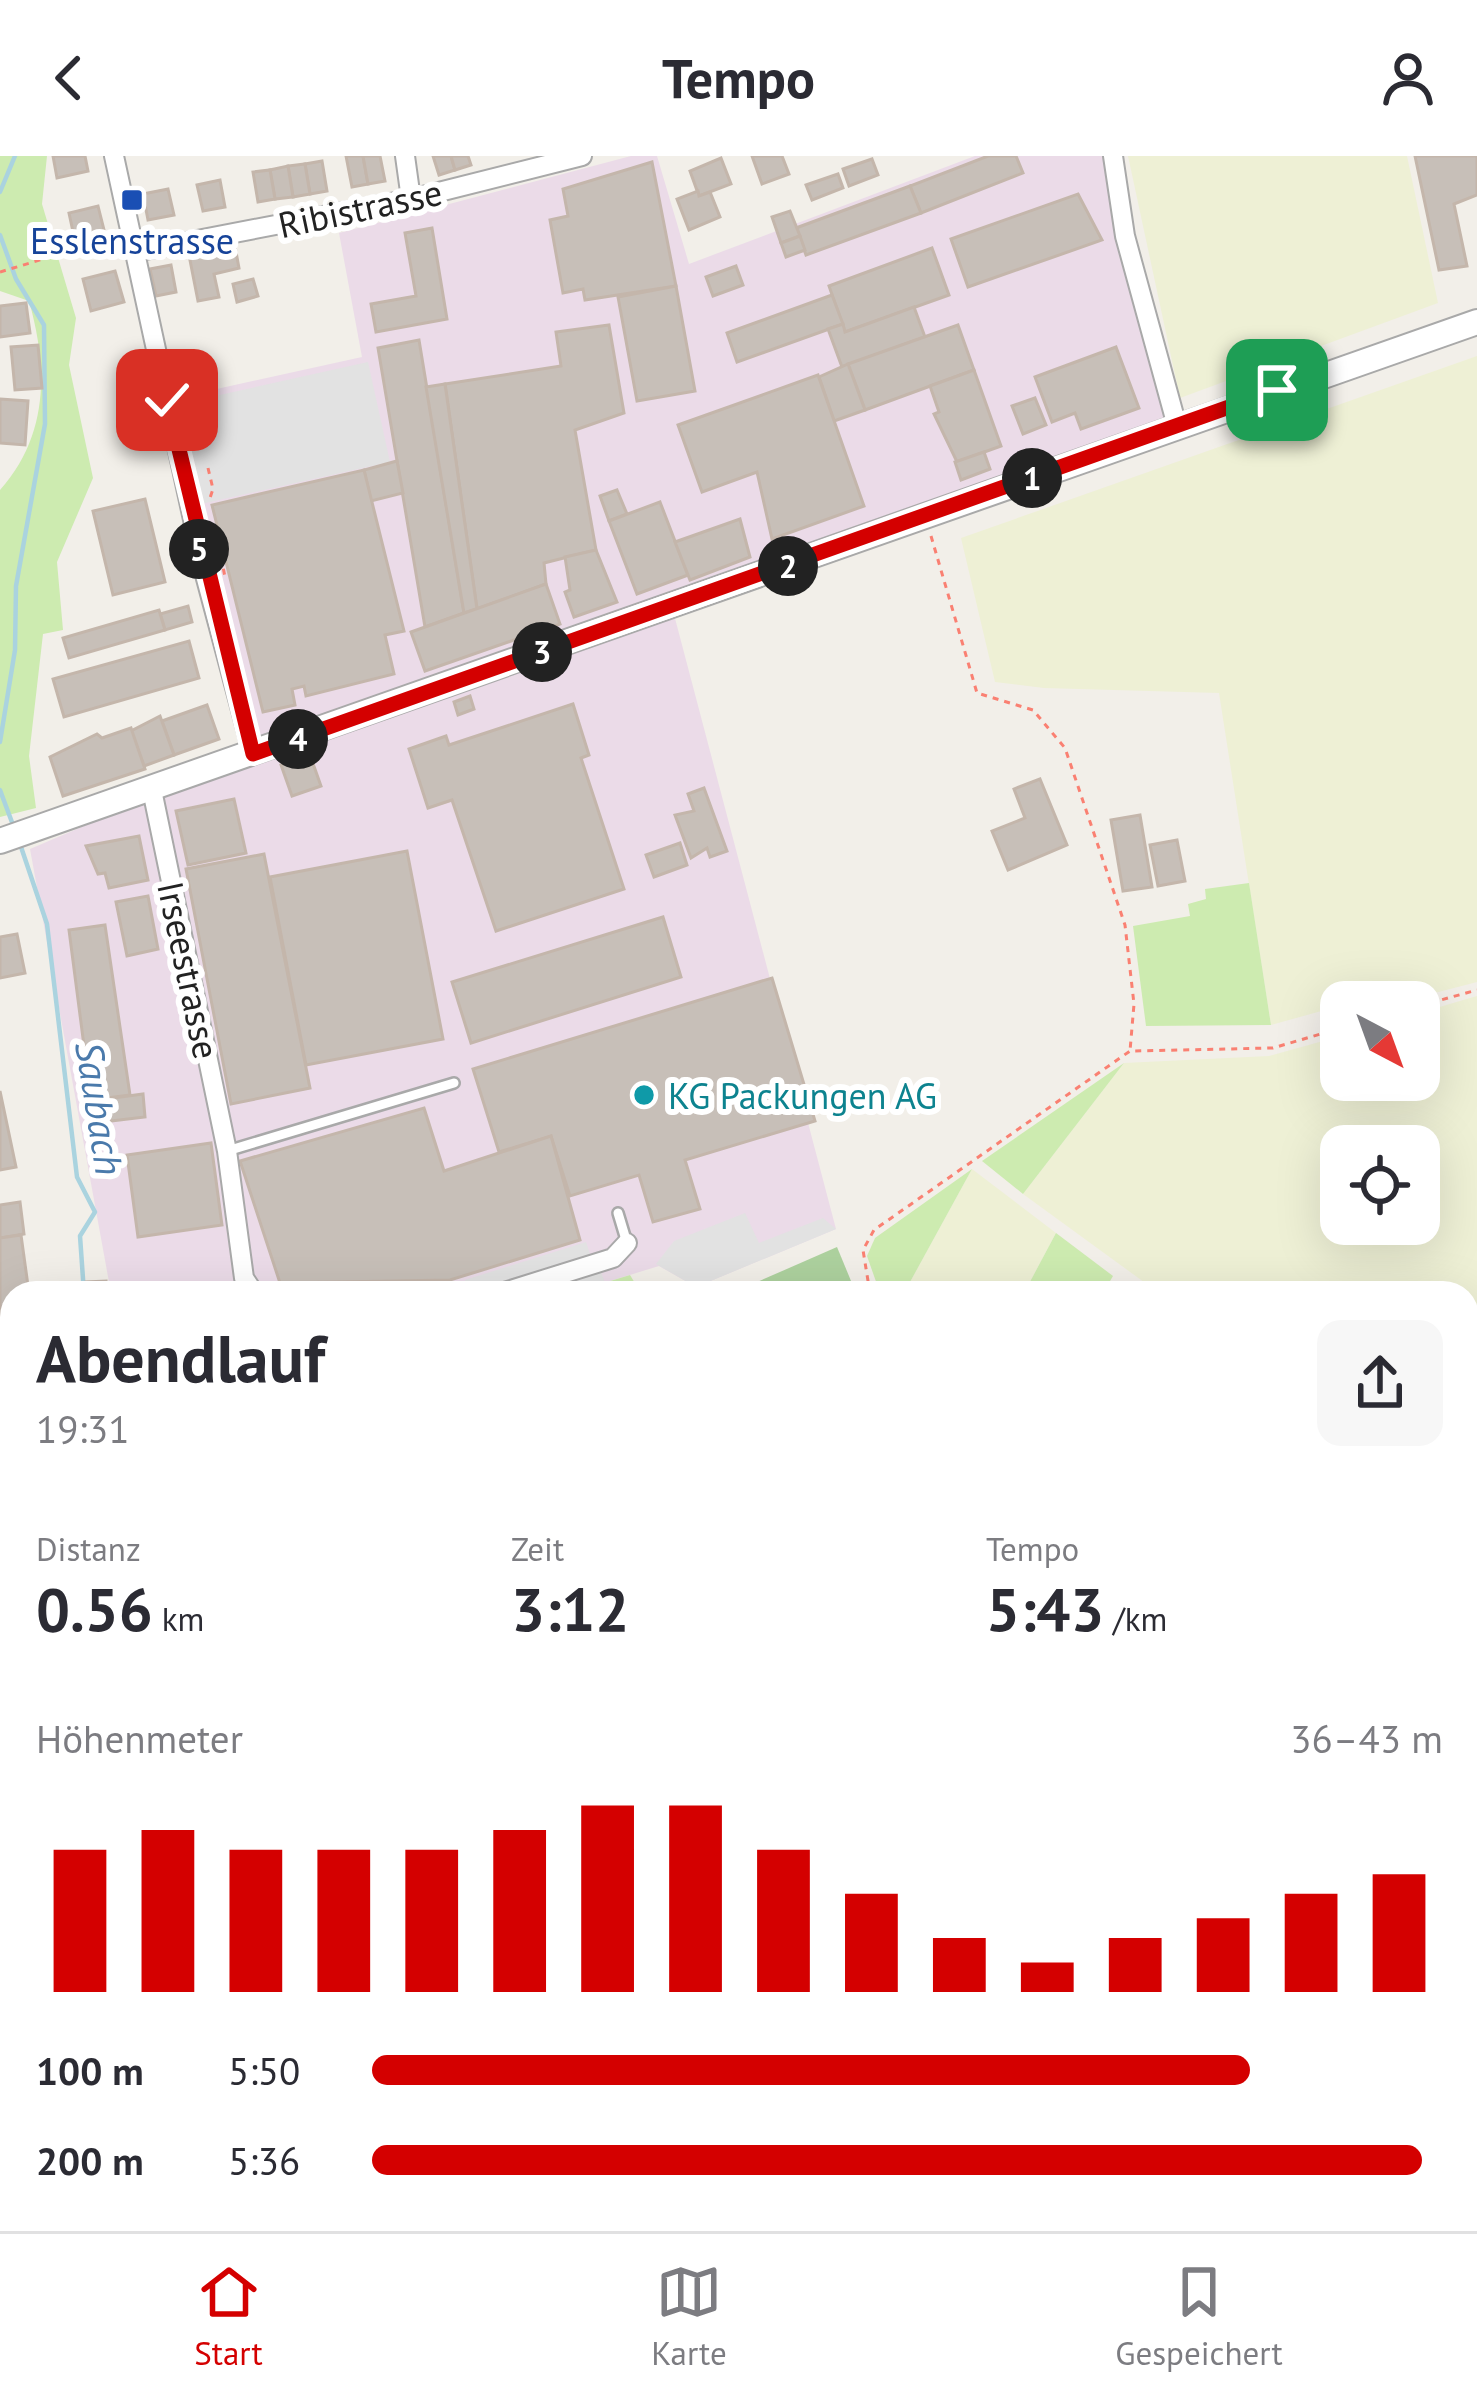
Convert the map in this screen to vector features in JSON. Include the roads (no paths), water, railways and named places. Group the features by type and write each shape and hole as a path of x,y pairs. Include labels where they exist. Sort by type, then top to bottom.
{"street":[{"path":"114,156 205,575 253,754"},
{"path":"405,156 411,199"},
{"name":"Ribistrasse","path":"135,252 411,199 582,156"},
{"path":"1113,156 1125,236 1178,426"},
{"path":"0,841 1477,322"},
{"name":"Irseestrasse","path":"152,790 227,1151 246,1281"},
{"path":"539,1281 613,1258 627,1243"}],"lane":[{"path":"227,1151 454,1083"},
{"path":"618,1214 627,1243"}],"waterway":[{"name":"Saubach","path":"0,192 15,156"},
{"name":"Saubach","path":"0,235 16,279 44,325 45,424 16,586 15,650 0,742"},
{"name":"Saubach","path":"0,790 13,825"},
{"name":"Saubach","path":"19,841 47,924 77,1177 95,1212 80,1236 83,1281"}],"place":[{"name":"Esslenstrasse","path":"132,200"},
{"name":"KG Packungen AG","path":"644,1095"}]}
